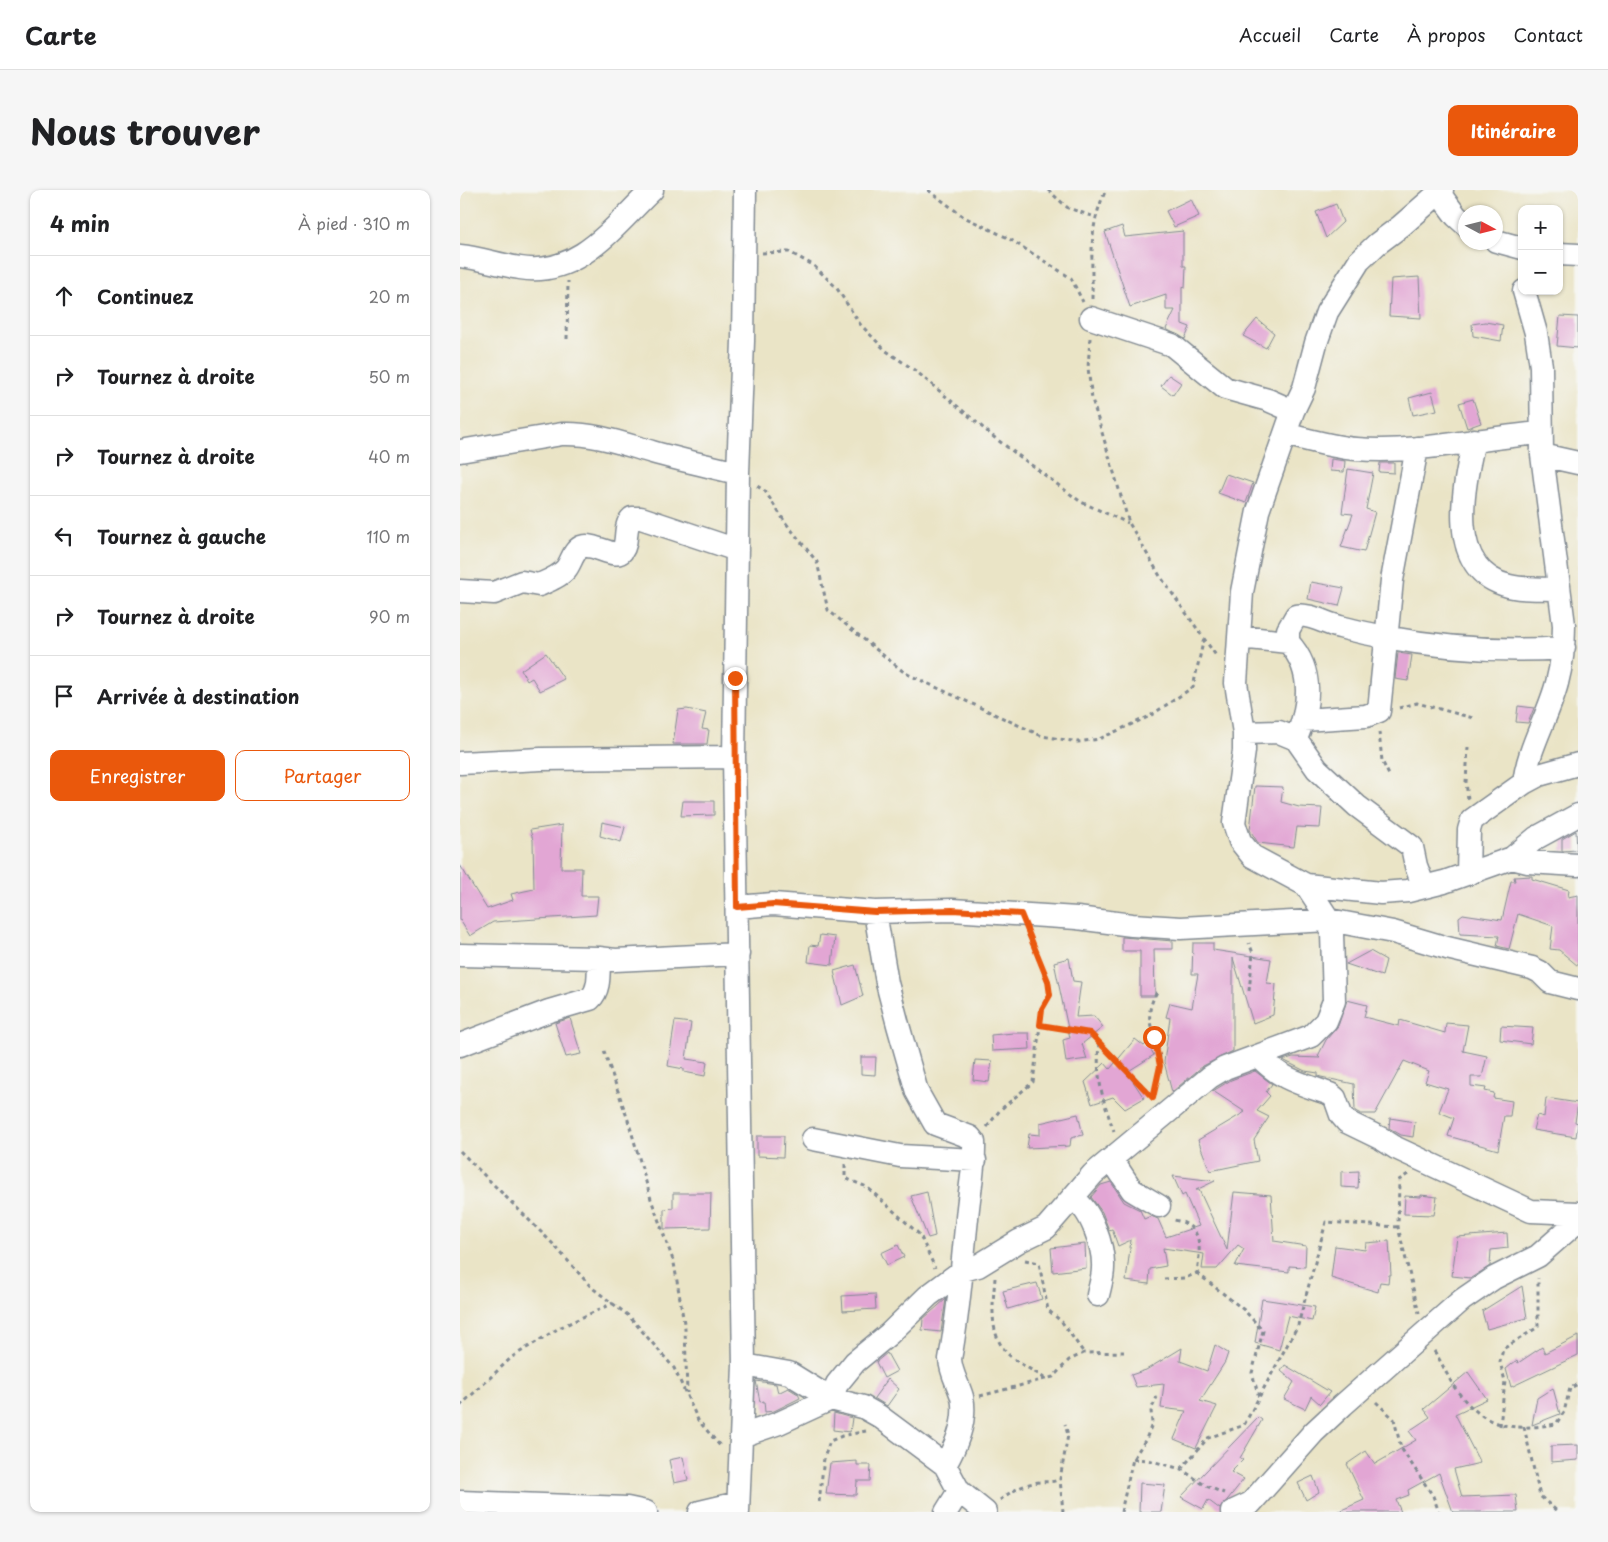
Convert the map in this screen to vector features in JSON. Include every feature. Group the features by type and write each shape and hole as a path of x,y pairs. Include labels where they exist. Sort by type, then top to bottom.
{"street":[{"path":"460,256 533,269 569,263 586,253 652,190"},
{"path":"700,1512 738,1507 744,1365 734,757 738,473 743,341 745,190"},
{"path":"1458,218 1441,192 1359,261 1327,312 1316,343 1304,388 1293,411 1258,511 1242,592 1236,682 1244,733 1242,770 1234,823 1240,840 1252,856 1306,885 1381,892 1424,887 1512,858 1536,838 1578,815"},
{"path":"1503,243 1518,247"},
{"path":"1563,254 1578,255"},
{"path":"1524,783 1529,758 1557,683 1572,633 1558,590 1541,444 1541,366 1536,333 1525,295"},
{"path":"1091,318 1172,345 1225,388 1268,400 1293,411"},
{"path":"460,451 576,433 598,435 652,452 738,473"},
{"path":"1285,434 1350,448 1417,448 1474,440 1541,444 1578,463"},
{"path":"1474,440 1466,476 1463,510 1464,534 1473,559 1485,573 1502,584 1558,590"},
{"path":"1244,733 1299,730 1366,716 1379,711 1392,580 1417,448"},
{"path":"460,590 494,593 522,582 539,585 565,570 576,552 582,547 592,546 615,554 619,553 623,550 629,520 632,518 641,518 737,550"},
{"path":"1288,642 1290,625 1296,616 1300,615 1339,627 1386,637 1486,649 1521,651 1572,633"},
{"path":"1239,637 1288,642 1300,655 1305,671 1307,688 1299,730 1317,769 1357,806 1412,847 1416,866 1424,887"},
{"path":"460,763 541,759 734,757"},
{"path":"1468,874 1469,830 1472,820 1524,783 1540,775 1578,764"},
{"path":"1512,858 1528,862 1578,866"},
{"path":"741,1436 779,1423 830,1399 837,1384 855,1362 943,1285 963,1270 1007,1256 1046,1228 1093,1174 1116,1156 1161,1105 1217,1072 1311,1036 1331,1014 1335,995 1332,933 1329,920 1306,885"},
{"path":"737,907 773,904 875,912 952,910 1171,927 1243,926 1284,920 1329,920 1394,932 1448,948 1532,968 1540,972 1550,982 1578,989"},
{"path":"875,912 887,983 917,1092 935,1124 970,1137 974,1151 963,1270 950,1359 950,1370 962,1397 958,1439 945,1465"},
{"path":"460,955 615,960 738,954"},
{"path":"460,1046 548,1011 590,999 598,986 599,958"},
{"path":"1259,1056 1271,1070 1335,1098 1341,1115 1353,1127 1376,1136 1396,1148 1530,1211 1578,1213"},
{"path":"813,1140 900,1156 974,1151"},
{"path":"1116,1156 1132,1190 1159,1206"},
{"path":"1072,1199 1082,1205 1088,1213 1100,1249 1103,1269 1098,1295"},
{"path":"1241,1507 1314,1432 1424,1334 1478,1289 1538,1256 1578,1221"},
{"path":"744,1365 789,1373 830,1399 863,1407 899,1430 945,1465 972,1502 946,1512"},
{"path":"460,1502 627,1508 646,1512"}],"path":[{"path":"928,190 964,217 1008,238 1071,278 1091,318"},
{"path":"1048,190 1068,208 1095,217"},
{"path":"1106,190 1095,217 1091,244 1089,382 1129,524 1143,549 1236,682"},
{"path":"744,253 789,252 813,265 836,287 860,324 885,350 917,372 995,438 1081,502 1129,524"},
{"path":"567,339 569,263"},
{"path":"738,473 765,490 785,522 817,562 828,610 905,673 1042,736 1078,742 1099,739 1150,716 1192,687 1204,638"},
{"path":"1389,775 1382,761 1379,740 1379,711 1417,703 1473,718"},
{"path":"1468,747 1466,782 1472,820"},
{"path":"974,1151 1000,1110 1033,1082 1042,1009 1050,995 1048,981 1021,914"},
{"path":"1243,926 1253,953 1249,991"},
{"path":"1157,992 1150,1004 1150,1012 1160,1066 1161,1105"},
{"path":"1040,1025 1090,1033 1161,1105"},
{"path":"1099,1043 1097,1069 1102,1101 1116,1156"},
{"path":"604,1051 628,1120 651,1199 674,1262 685,1329 687,1396"},
{"path":"848,1146 845,1178 867,1187 920,1235 943,1285"},
{"path":"460,1151 554,1244 591,1287 629,1316 674,1368 698,1420 717,1442 738,1475"},
{"path":"1426,1162 1399,1180 1398,1227 1424,1334 1455,1388 1478,1413 1500,1426 1524,1427 1556,1424 1564,1412 1570,1388 1578,1384"},
{"path":"1159,1206 1170,1219 1184,1222 1191,1227 1200,1251 1196,1273"},
{"path":"1181,1469 1208,1438 1244,1425 1298,1325 1326,1222 1398,1227"},
{"path":"1045,1378 1008,1354 994,1335 993,1304 1007,1256 1039,1263 1048,1310 1062,1322 1084,1353"},
{"path":"1500,1426 1504,1381 1500,1362 1503,1349 1538,1327 1538,1256"},
{"path":"1164,1279 1185,1278 1196,1273"},
{"path":"1196,1273 1244,1310 1263,1331 1252,1373 1259,1397"},
{"path":"460,1406 512,1357 559,1328 613,1303"},
{"path":"962,1397 985,1396 1053,1377 1070,1360 1084,1353 1124,1352"},
{"path":"1362,1388 1394,1418 1401,1448 1433,1496 1439,1512"},
{"path":"1121,1512 1133,1459 1146,1439 1152,1424 1151,1410 1156,1396"},
{"path":"1063,1512 1060,1479 1068,1435 1065,1424"},
{"path":"1524,1427 1540,1496 1558,1512"},
{"path":"819,1502 824,1458 830,1441 842,1436 875,1429 899,1430"},
{"path":"1133,1459 1148,1460 1181,1469 1241,1507"},
{"path":"972,1502 998,1501 1010,1491 1040,1482 1052,1483 1060,1479"}],"building":[{"path":"1191,199 1199,216 1174,227 1166,211"},
{"path":"1336,204 1343,222 1326,238 1316,212"},
{"path":"1122,226 1125,237 1183,231 1183,266 1186,266 1185,288 1182,287 1182,324 1190,327 1185,339 1166,329 1175,310 1166,310 1166,295 1130,307 1105,232"},
{"path":"1419,277 1421,318 1389,316 1391,279"},
{"path":"1560,316 1578,317 1578,348 1557,346"},
{"path":"1257,319 1274,333 1266,348 1243,336"},
{"path":"1485,322 1503,325 1501,341 1473,336 1472,324"},
{"path":"1169,375 1181,383 1173,395 1161,386"},
{"path":"1432,392 1437,410 1413,415 1409,398"},
{"path":"1473,399 1481,423 1467,428 1459,403"},
{"path":"1331,459 1345,461 1344,472 1330,471"},
{"path":"1380,463 1394,463 1394,473 1379,472"},
{"path":"1348,469 1373,473 1366,509 1375,512 1364,552 1341,547 1353,514 1342,513"},
{"path":"1226,474 1253,483 1246,503 1218,493"},
{"path":"1311,582 1344,588 1339,606 1308,599"},
{"path":"546,653 564,679 540,691 532,678 527,681 521,670"},
{"path":"1398,653 1412,655 1408,681 1395,679"},
{"path":"1518,706 1534,708 1528,723 1516,722"},
{"path":"687,709 706,713 702,729 709,730 707,744 673,744 678,710"},
{"path":"1255,786 1283,787 1281,802 1299,807 1322,808 1320,828 1297,827 1294,847 1258,843 1250,830"},
{"path":"683,801 714,801 714,815 681,816"},
{"path":"602,822 625,827 621,842 600,836"},
{"path":"562,825 561,868 582,868 581,896 598,896 596,915 493,922 470,936 460,920 460,865 487,909 513,900 511,894 534,889 533,840 530,830"},
{"path":"1576,831 1577,850 1562,851 1562,839"},
{"path":"1532,876 1532,879 1569,890 1568,897 1578,895 1578,966 1559,950 1550,949 1553,926 1518,914 1509,949 1497,946 1499,936 1460,934 1459,917 1463,914 1502,920 1511,881 1515,881 1514,877"},
{"path":"820,935 835,937 832,965 808,962 810,945 818,946"},
{"path":"1122,937 1173,941 1173,949 1154,949 1155,996 1140,996 1140,951 1122,951"},
{"path":"1193,943 1213,943 1213,950 1271,959 1267,983 1276,984 1273,1015 1253,1023 1233,958 1233,1051 1203,1066 1172,1092 1164,1062 1170,1018 1166,1017 1170,1003 1192,1008 1198,974 1192,974"},
{"path":"1370,951 1386,960 1382,976 1346,964"},
{"path":"1069,958 1073,981 1081,982 1076,1017 1094,1016 1103,1027 1082,1044 1087,1059 1066,1062 1063,1040 1070,1038 1054,962"},
{"path":"855,965 863,996 842,1005 834,971"},
{"path":"1347,1000 1367,1005 1364,1017 1399,1026 1400,1020 1445,1033 1446,1023 1468,1025 1463,1051 1487,1056 1482,1077 1471,1077 1471,1086 1486,1088 1485,1091 1494,1093 1493,1098 1512,1101 1510,1116 1504,1116 1498,1150 1448,1136 1454,1118 1439,1112 1448,1089 1425,1082 1429,1071 1404,1061 1375,1114 1361,1114 1355,1111 1354,1084 1318,1076 1318,1073 1305,1071 1283,1060 1293,1057 1320,1058 1318,1056 1326,1040 1338,1026"},
{"path":"570,1018 581,1054 566,1057 555,1023"},
{"path":"675,1021 691,1023 686,1059 707,1062 705,1076 684,1072 684,1069 668,1066"},
{"path":"1501,1026 1533,1028 1531,1044 1500,1040"},
{"path":"1029,1033 1030,1049 992,1051 991,1035"},
{"path":"1135,1039 1144,1046 1147,1043 1154,1055 1127,1072 1144,1098 1125,1109 1113,1097 1092,1104 1085,1082 1105,1063 1110,1069"},
{"path":"861,1057 876,1057 875,1075 861,1074"},
{"path":"975,1060 992,1061 989,1082 973,1080"},
{"path":"1255,1071 1272,1084 1266,1092 1270,1096 1257,1111 1269,1117 1254,1140 1258,1161 1210,1171 1198,1140 1245,1112 1213,1091 1231,1080"},
{"path":"1546,1098 1578,1103 1575,1122 1578,1123 1576,1137 1533,1130 1537,1115 1544,1117"},
{"path":"1078,1114 1083,1135 1071,1138 1070,1146 1027,1148 1029,1134 1040,1135 1040,1123"},
{"path":"1390,1118 1415,1122 1413,1137 1401,1135 1389,1128"},
{"path":"757,1136 784,1136 783,1157 757,1156"},
{"path":"1359,1171 1358,1188 1341,1187 1341,1172"},
{"path":"1173,1176 1215,1181 1196,1190 1199,1190 1227,1250 1234,1192 1271,1195 1274,1241 1306,1246 1305,1267 1289,1266 1289,1272 1235,1266 1244,1249 1238,1245 1217,1269 1202,1269 1204,1254 1163,1248 1166,1266 1150,1269 1149,1284 1126,1281 1131,1240 1118,1246 1112,1229 1109,1230 1102,1212 1091,1197 1101,1185 1111,1182 1124,1202 1140,1210 1144,1219 1151,1216 1158,1219 1166,1237 1199,1226 1185,1194 1182,1196"},
{"path":"927,1192 935,1236 928,1238 911,1196"},
{"path":"673,1193 711,1193 710,1228 664,1229 664,1209 673,1208"},
{"path":"1421,1195 1437,1197 1434,1215 1404,1214 1405,1196 1421,1197"},
{"path":"1507,1233 1508,1248 1491,1250 1490,1266 1471,1278 1452,1276 1457,1237"},
{"path":"1389,1241 1391,1275 1389,1275 1388,1283 1380,1282 1378,1292 1331,1278 1335,1246 1365,1250 1366,1243"},
{"path":"1085,1244 1086,1268 1053,1272 1051,1248"},
{"path":"898,1245 904,1257 887,1265 881,1253"},
{"path":"1037,1283 1042,1299 1008,1309 1003,1291"},
{"path":"1522,1286 1527,1318 1487,1329 1482,1311"},
{"path":"875,1294 876,1309 843,1311 842,1296"},
{"path":"946,1299 941,1332 922,1330 923,1319"},
{"path":"1262,1299 1315,1307 1312,1321 1288,1316 1279,1350 1255,1343"},
{"path":"1578,1336 1578,1355 1511,1387 1506,1369 1517,1360 1518,1363 1542,1347 1545,1353"},
{"path":"1215,1345 1228,1353 1225,1362 1200,1401 1217,1406 1196,1448 1174,1439 1186,1411 1161,1408 1164,1384 1136,1387 1131,1375 1146,1370 1182,1348 1180,1361 1207,1371"},
{"path":"887,1353 897,1371 884,1378 876,1362"},
{"path":"1285,1365 1330,1392 1320,1404 1311,1396 1305,1409 1284,1399 1294,1382 1281,1371"},
{"path":"1468,1372 1487,1399 1455,1414 1480,1463 1454,1469 1462,1497 1516,1495 1518,1512 1453,1512 1439,1473 1408,1490 1409,1495 1396,1500 1401,1512 1337,1512 1364,1500 1347,1464 1366,1451 1375,1464 1416,1440 1409,1431 1430,1417 1424,1409"},
{"path":"888,1379 899,1389 887,1406 874,1398"},
{"path":"756,1381 776,1384 778,1393 788,1388 798,1394 800,1398 774,1411 765,1412 764,1401 760,1402"},
{"path":"1553,1388 1560,1414 1532,1425 1537,1398"},
{"path":"834,1413 852,1418 850,1432 833,1430"},
{"path":"1258,1417 1262,1420 1240,1458 1243,1460 1231,1472 1244,1479 1220,1509 1208,1500 1203,1509 1181,1497"},
{"path":"1578,1445 1578,1460 1551,1462 1551,1446"},
{"path":"683,1457 688,1480 674,1483 669,1460"},
{"path":"857,1461 857,1465 871,1465 870,1481 857,1481 856,1495 826,1494 830,1463"},
{"path":"1313,1476 1319,1492 1306,1500 1298,1483"},
{"path":"1140,1483 1165,1485 1161,1512 1139,1512"}],"route":[{"path":"735,678 734,757 737,907 773,904 859,909 875,912 952,910 1021,914 1048,981 1050,995 1042,1009 1040,1025 1090,1033 1153,1098 1160,1066 1154,1037"}]}
